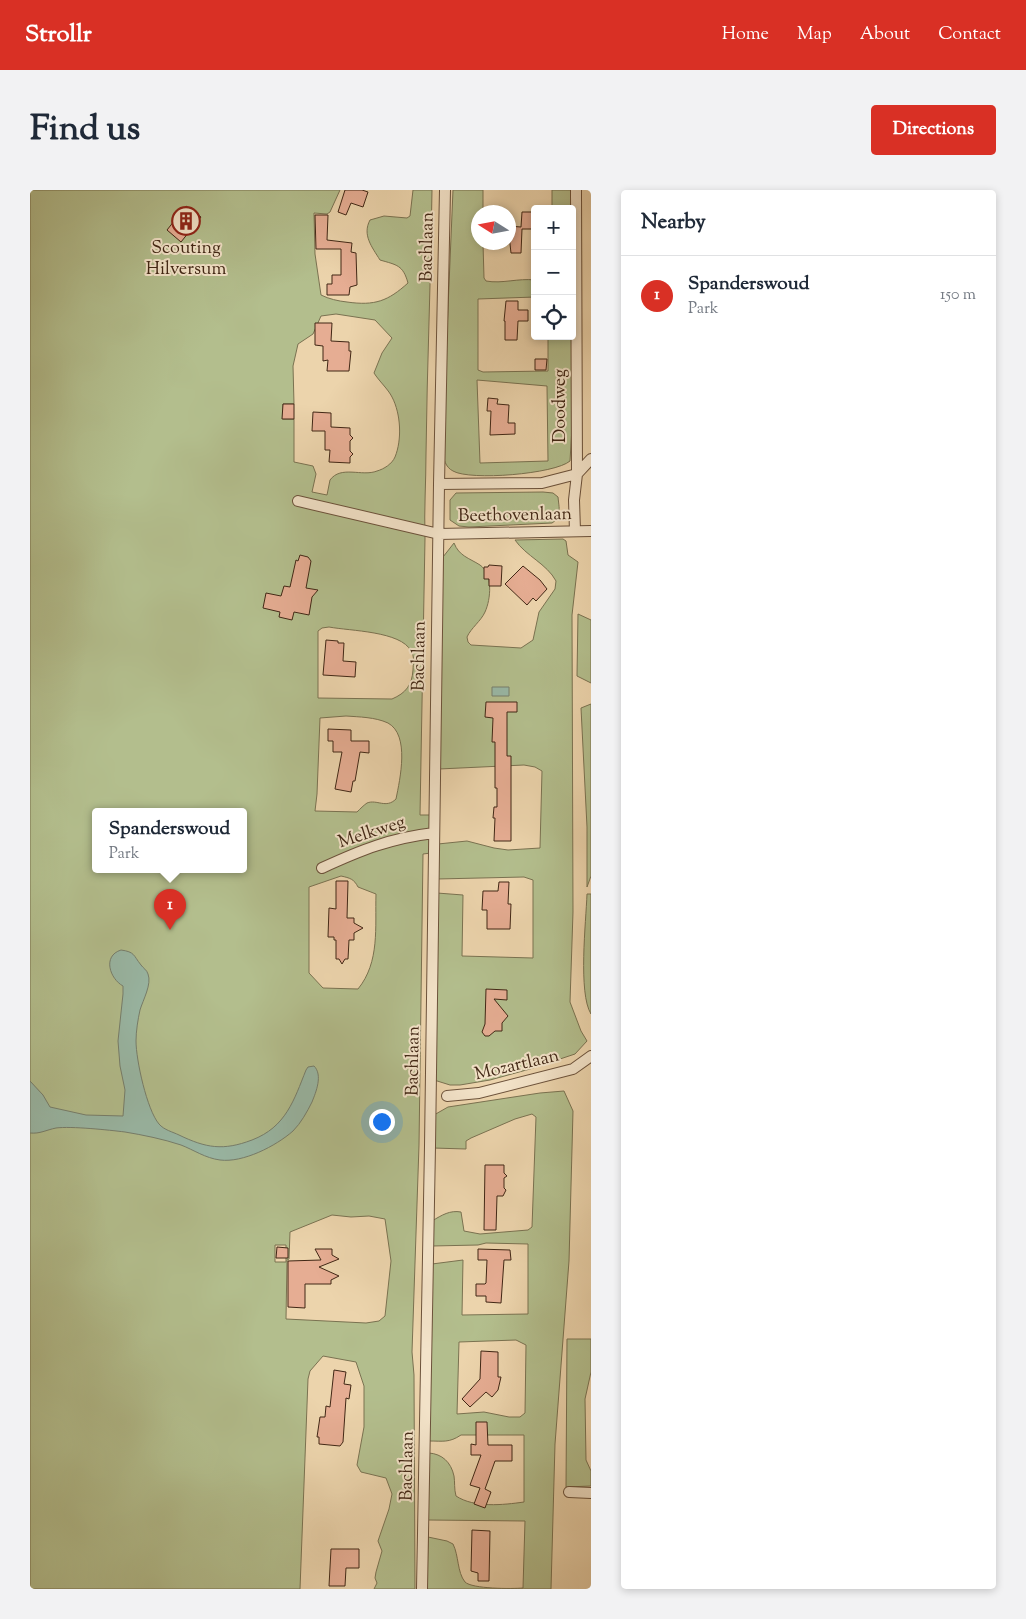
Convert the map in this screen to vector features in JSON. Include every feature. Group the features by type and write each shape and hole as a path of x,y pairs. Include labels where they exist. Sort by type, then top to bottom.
{"street":[{"name":"Bachlaan","path":"439,484 445,190"},
{"name":"Doodweg","path":"575,531 574,500 577,474 576,190"},
{"path":"577,474 591,459"},
{"name":"Beethovenlaan","path":"439,534 439,484 542,483 577,474"},
{"name":"Beethovenlaan","path":"298,501 439,534 591,531"},
{"name":"Bachlaan","path":"422,1589 439,534"},
{"name":"Melkweg","path":"322,868 361,850 405,837 434,834"},
{"name":"Mozartlaan","path":"447,1096 479,1093 573,1069 591,1056"},
{"path":"570,1492 591,1492"}],"green space":[{"path":"30,190 340,190 330,212 327,214 314,213 315,254 321,295 340,301 366,303 387,298 408,283 401,269 380,260 369,241 367,231 370,220 384,216 407,218 410,216 413,190 432,190 420,815 431,815 431,853 423,854 419,1145 412,1352 414,1375 415,1589 374,1589 377,1583 375,1578 382,1551 378,1541 392,1494 386,1478 361,1472 357,1465 364,1427 364,1386 356,1362 323,1356 310,1371 308,1379 300,1589 30,1589","holes":["336,314 375,320 392,338 382,353 374,373 395,404 399,419 400,435 394,460 390,464 382,469 371,472 340,473 330,480 327,495 312,492 316,474 313,466 294,462 294,419 283,419 283,404 294,404 293,366 298,344 313,334 321,316","329,627 374,633 397,639 405,644 411,651 414,660 410,684 401,694 392,699 318,698 318,631","346,716 372,718 388,723 395,729 399,737 402,758 396,799 385,804 367,803 357,812 315,811 320,718","341,876 351,879 358,887 376,894 376,931 373,956 365,979 358,989 323,988 309,973 309,887","332,1215 369,1216 385,1219 391,1261 385,1316 379,1321 366,1323 286,1319 287,1260 289,1259 290,1232","275,1245 286,1245 286,1262 275,1262"]},
{"path":"453,190 483,190 483,205 471,205 471,250 483,250 484,278 486,281 531,280 531,297 478,299 478,370 483,372 548,371 548,340 573,340 573,410 570,461 561,466 531,473 494,476 462,474 450,469 445,462 442,451","holes":["477,380 547,386 548,461 480,463"]},
{"path":"552,190 572,190 572,205 552,205"},
{"path":"456,493 553,493 558,497 559,515 552,523 469,527 459,526 450,520 450,500"},
{"path":"563,539 566,541 568,555 578,562 572,615 573,912 570,1002 581,1031 587,1041 575,1054 530,1069 490,1080 450,1085 434,1080 437,893 463,895 462,956 533,958 533,880 524,877 437,879 438,844 467,841 508,850 540,848 542,771 535,767 524,765 439,769 443,557 454,543 462,554 484,569 489,580 490,587 487,607 467,637 468,642 471,645 521,648 533,640 539,612 555,589 556,581 515,540"},
{"path":"578,614 591,620 591,683 577,676"},
{"path":"591,704 591,876 587,887 587,827 581,708"},
{"path":"587,894 591,894 591,1014 587,1004 584,974"},
{"path":"564,1091 573,1111 569,1261 555,1444 551,1589 427,1589 428,1537 453,1544 462,1578 465,1582 475,1586 493,1588 523,1588 525,1521 428,1520 429,1453 442,1457 448,1463 453,1471 456,1496 463,1500 489,1505 524,1502 524,1435 461,1435 449,1440 429,1441 432,1264 463,1260 462,1315 528,1314 528,1244 486,1243 478,1245 432,1246 432,1221 446,1214 461,1212 464,1231 480,1234 528,1230 532,1227 536,1117 532,1114 515,1119 471,1138 466,1141 466,1149 433,1148 434,1115 448,1107","holes":["516,1340 526,1345 525,1413 520,1417 509,1417 484,1412 457,1414 459,1342"]},
{"path":"567,1339 591,1339 591,1372 585,1399 586,1460 591,1471 591,1486 566,1487"}],"shaded area":[{"path":"492,687 509,687 509,696 492,696"},
{"path":"121,950 133,954 147,971 149,978 140,1010 136,1049 146,1097 159,1124 169,1131 206,1145 223,1147 252,1140 273,1128 281,1120 293,1102 306,1070 308,1067 314,1066 318,1074 318,1084 312,1102 293,1131 268,1148 249,1156 229,1160 215,1159 174,1143 125,1132 90,1128 56,1128 30,1133 30,1081 43,1095 50,1107 86,1115 123,1116 125,1090 120,1066 118,1041 123,986 118,983 110,968 111,957"}],"building":[{"path":"345,190 368,192 363,207 351,203 346,215 338,212"},
{"name":"Scouting Hilversum","path":"186,206 201,217 181,242 167,230"},
{"path":"522,212 531,212 531,229 522,229 521,253 511,253 511,250 516,250 516,227 521,227"},
{"path":"315,215 328,215 327,240 352,243 351,252 356,253 357,285 350,287 349,295 327,295 327,284 332,284 332,275 341,275 341,249 316,249"},
{"path":"506,301 518,301 518,310 528,310 528,321 518,321 517,340 505,340"},
{"path":"315,323 332,323 331,341 349,342 349,351 351,351 349,371 327,371 328,360 323,361 323,346 315,345"},
{"path":"535,359 547,359 546,370 535,370"},
{"path":"488,398 498,399 497,404 509,405 508,423 515,423 515,434 490,435 491,411 487,411"},
{"path":"283,404 294,404 294,419 282,419"},
{"path":"313,412 331,413 331,427 350,428 350,435 353,438 350,441 350,451 353,454 350,457 350,463 329,462 330,450 325,450 325,431 312,431"},
{"path":"300,555 308,557 311,561 306,588 318,590 312,597 309,615 294,612 292,620 279,617 280,612 263,608 266,593 281,596 284,586 290,587 296,560 298,561"},
{"path":"489,565 502,566 501,586 489,586 489,579 484,579 484,567"},
{"path":"523,566 540,580 547,589 536,601 533,598 527,605 505,584"},
{"path":"326,640 344,643 343,661 356,662 355,677 323,675"},
{"path":"486,702 517,702 517,712 507,712 507,756 511,756 511,841 494,841 495,818 493,818 494,807 497,807 495,742 492,742 493,718 485,717"},
{"path":"328,729 351,730 351,741 369,741 369,753 360,752 351,792 335,789 342,752 333,752 333,741 328,741"},
{"path":"336,881 348,881 347,918 354,918 354,923 363,928 354,933 354,940 349,940 348,959 345,959 342,964 339,959 336,959 336,940 334,940 334,937 328,937 329,908 336,909"},
{"path":"499,882 509,882 508,904 511,904 510,929 487,929 487,910 482,910 483,891 498,891"},
{"path":"486,989 507,990 507,1000 494,999 508,1016 502,1023 502,1031 495,1031 489,1036 485,1036 482,1032 485,1024"},
{"path":"485,1165 504,1165 504,1173 507,1176 504,1178 504,1188 506,1190 503,1196 497,1196 496,1230 484,1230"},
{"path":"277,1247 288,1248 288,1258 276,1258"},
{"path":"315,1249 332,1249 332,1255 339,1259 319,1267 339,1276 331,1280 331,1284 305,1284 305,1308 288,1307 288,1261 321,1260"},
{"path":"478,1249 510,1250 511,1260 504,1260 501,1303 486,1302 486,1296 476,1296 476,1284 486,1283 487,1260 478,1260"},
{"path":"481,1351 498,1352 498,1377 501,1377 498,1390 492,1397 486,1392 470,1407 462,1399 480,1379"},
{"path":"334,1370 346,1372 344,1384 351,1385 349,1399 346,1398 343,1442 340,1446 319,1444 319,1437 317,1437 320,1417 325,1417 326,1406 330,1407"},
{"path":"476,1422 487,1422 488,1445 512,1445 512,1461 495,1461 485,1489 491,1492 485,1508 474,1504 480,1488 470,1485 481,1455 471,1455 471,1444 476,1445"},
{"path":"472,1530 490,1531 489,1581 478,1581 478,1573 471,1571"},
{"path":"331,1549 359,1549 359,1568 346,1568 345,1586 329,1586"}],"place":[{"name":"Scouting Hilversum","path":"186,221"},
{"name":"Spanderswoud","path":"170,930"}]}
